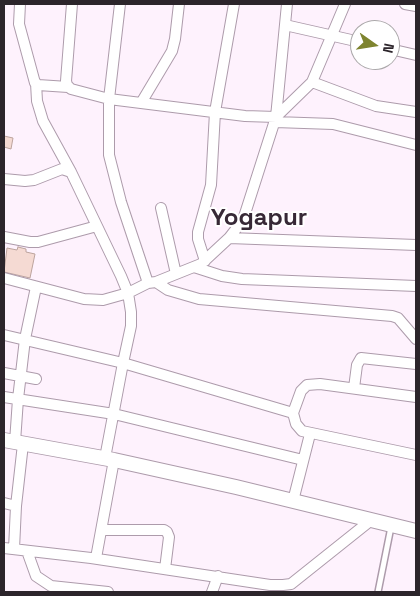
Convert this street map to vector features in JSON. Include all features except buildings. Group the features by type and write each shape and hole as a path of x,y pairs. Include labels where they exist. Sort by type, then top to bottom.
{"street":[{"path":"20,4 19,24 36,83 37,102 43,121 72,172 128,292 131,312 131,326 114,414 102,530 96,558"},
{"path":"68,87 66,80 72,4"},
{"path":"120,4 108,99 109,155 121,202 152,283 199,299 392,316 398,318 416,339"},
{"path":"141,103 172,51 179,4"},
{"path":"205,261 198,239 198,232 212,184 215,112 234,4"},
{"path":"4,278 84,299 103,300 194,267 205,261 229,238 243,220 276,119 287,4"},
{"path":"276,119 312,82 345,4"},
{"path":"285,24 350,40"},
{"path":"400,51 416,55"},
{"path":"312,82 376,106 416,112"},
{"path":"36,83 68,87 108,99 333,124 416,145"},
{"path":"4,179 25,182 62,169 72,172"},
{"path":"161,208 176,274"},
{"path":"4,237 38,242 97,226"},
{"path":"229,238 416,245"},
{"path":"194,267 222,276 242,279 416,286"},
{"path":"36,287 25,339 20,375 14,442 16,506 9,549 96,558 290,588 370,521"},
{"path":"4,335 123,363 293,413"},
{"path":"354,388 357,365 362,358 416,364"},
{"path":"4,373 36,379"},
{"path":"416,398 354,388 320,384 307,385 301,391 293,413 299,428 310,434 416,455"},
{"path":"4,397 114,414 303,460"},
{"path":"293,501 310,434"},
{"path":"14,442 110,459 236,487 416,531"},
{"path":"4,503 16,506"},
{"path":"102,530 164,530 168,532 165,569"},
{"path":"27,551 36,576 51,589 108,592"},
{"path":"212,592 218,576"}],"lane":[{"path":"378,592 391,526"}],"district":[{"name":"Yogapur","path":"259,218"}]}
